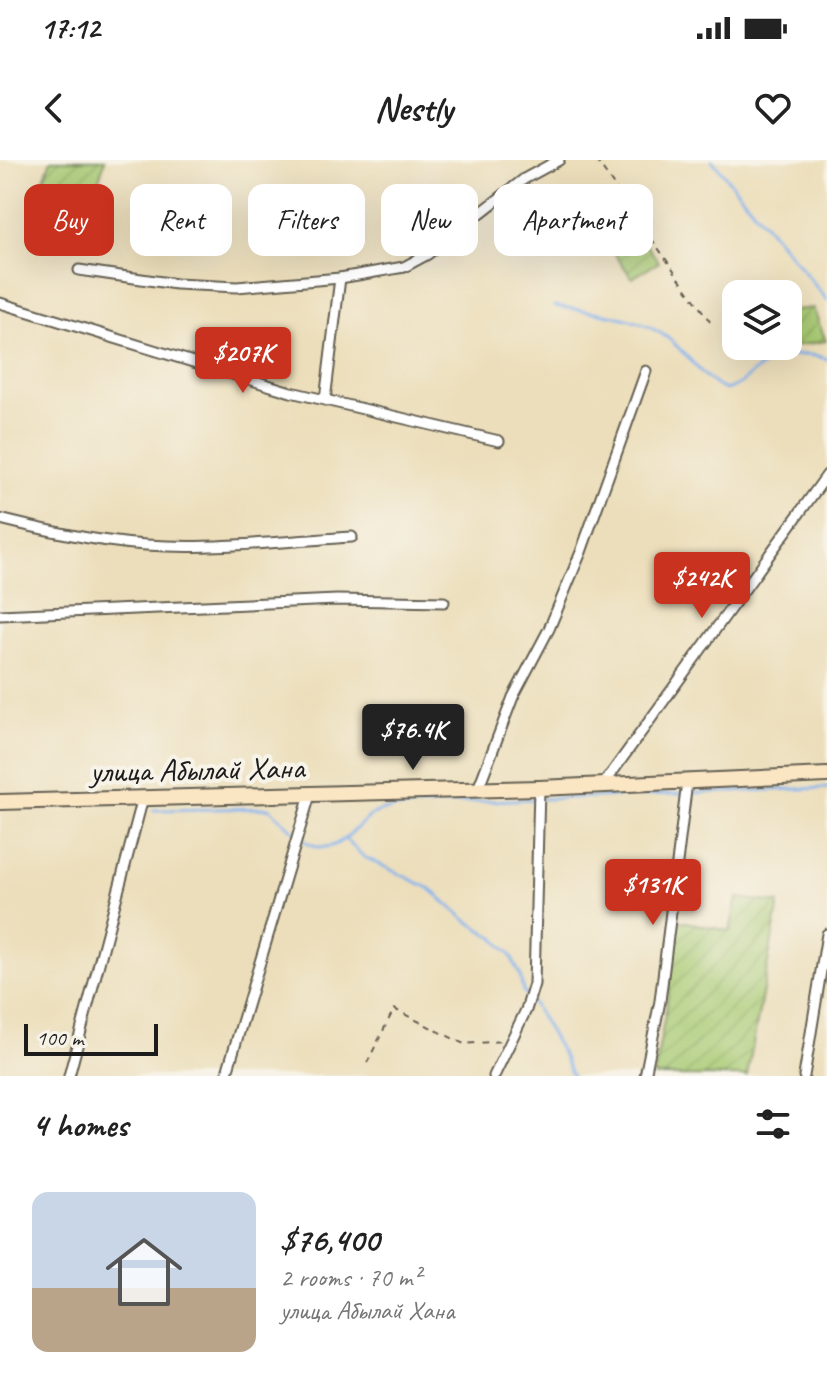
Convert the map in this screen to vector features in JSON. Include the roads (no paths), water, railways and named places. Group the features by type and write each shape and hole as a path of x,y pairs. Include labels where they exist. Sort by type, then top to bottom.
{"main road":[{"name":"улица Абылай Хана","path":"0,802 539,788 827,775"}],"street":[{"path":"79,270 176,284 237,287 340,278 404,267 428,254 524,179 559,160"},
{"path":"325,400 340,278"},
{"path":"0,303 291,392 499,441"},
{"path":"478,789 513,697 549,629 581,552 646,371"},
{"path":"603,785 827,475"},
{"path":"0,519 110,542 167,546 352,537"},
{"path":"0,615 337,600 444,602"},
{"path":"645,1076 660,1001 687,782"},
{"path":"494,1076 526,1010 534,984 539,788"},
{"path":"226,1076 310,795"},
{"path":"69,1076 143,798"},
{"path":"804,1076 827,934"}],"waterway":[{"path":"712,160 827,300"},
{"path":"554,306 614,316 657,331 676,345 709,380 725,390 739,384 765,364 782,358 809,355 827,359"},
{"path":"542,799 827,788"},
{"path":"301,838 325,847 336,844 371,816 387,809 535,799"},
{"path":"153,810 269,808 296,833"},
{"path":"346,840 364,857 429,888 466,920 494,938 511,956 527,996"},
{"path":"532,1002 572,1076"}]}
